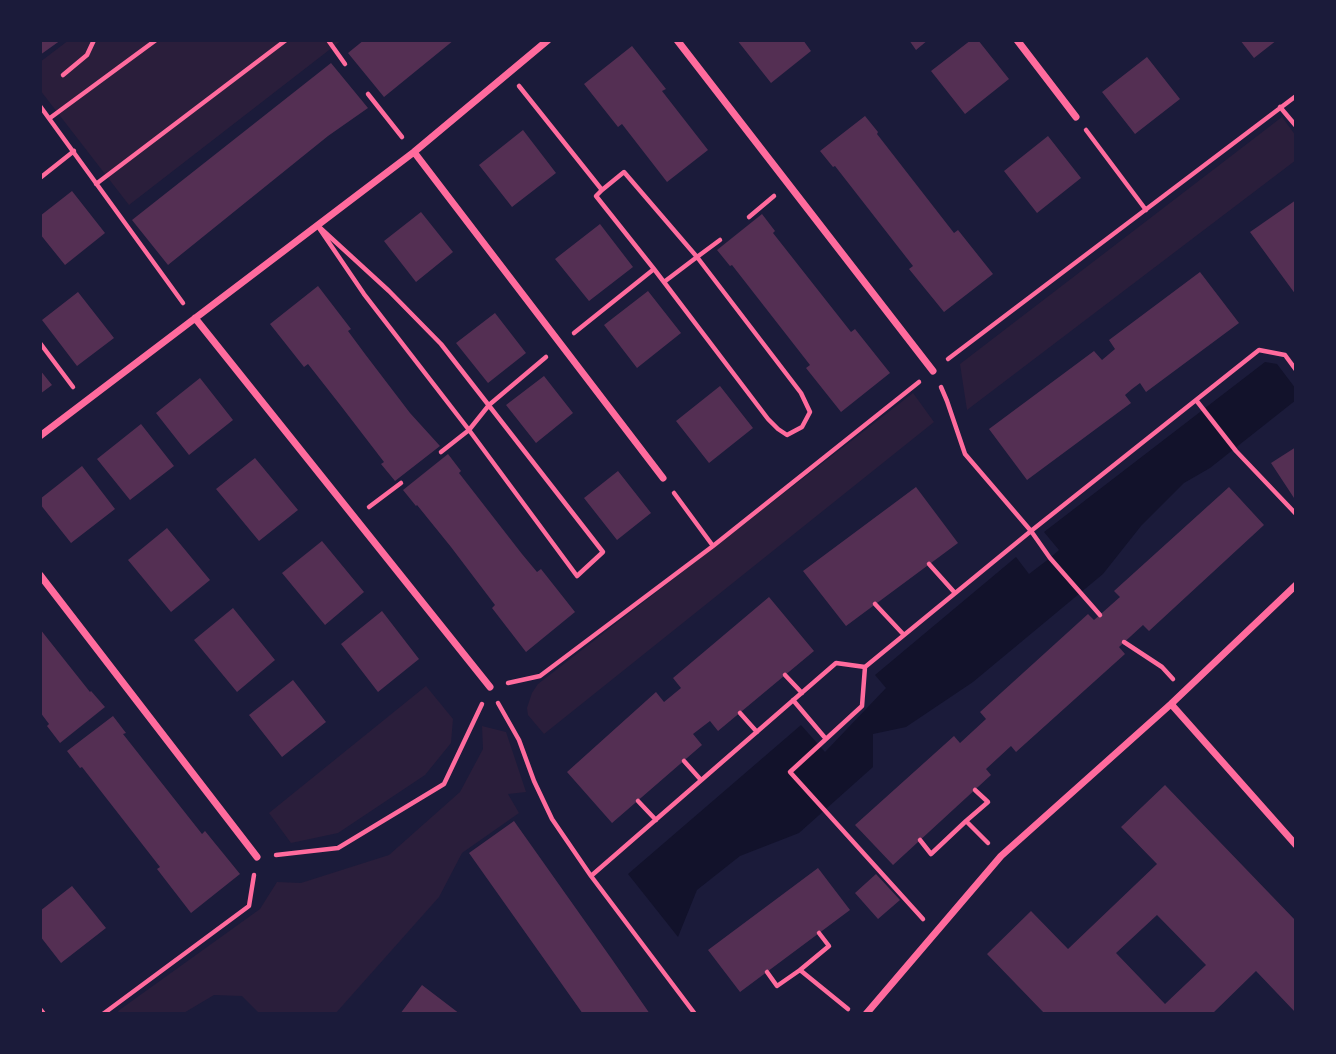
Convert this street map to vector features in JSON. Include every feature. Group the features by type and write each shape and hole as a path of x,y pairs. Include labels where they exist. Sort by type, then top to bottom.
{"street":[{"path":"40,436 414,152 548,40"},
{"path":"677,40 933,371"},
{"path":"1017,40 1076,117"},
{"path":"414,152 663,478"},
{"path":"195,318 489,687"},
{"path":"40,575 257,857"},
{"path":"866,1014 1001,856 1171,704 1296,585"},
{"path":"1171,704 1296,845"}],"path":[{"path":"63,75 87,55 94,40"},
{"path":"50,118 156,40"},
{"path":"96,184 286,40"},
{"path":"328,40 345,65"},
{"path":"509,73 602,190"},
{"path":"368,94 414,152"},
{"path":"489,687 540,676 713,546 933,371 1296,96"},
{"path":"40,106 195,318"},
{"path":"1280,107 1296,126"},
{"path":"1076,117 1146,210"},
{"path":"40,178 74,151"},
{"path":"624,172 697,257 801,393 810,412 802,427 787,435 778,429 596,196 602,190 624,172"},
{"path":"750,217 788,184"},
{"path":"317,225 389,291 441,344 603,552 577,576 469,430 363,294 317,225"},
{"path":"664,282 720,240"},
{"path":"40,343 85,402"},
{"path":"935,932 790,772 862,706 865,667 1031,531 1259,350 1285,355 1296,370"},
{"path":"933,371 947,401 965,454 1100,615"},
{"path":"1196,400 1236,451 1296,514"},
{"path":"441,452 469,430 489,405"},
{"path":"663,478 713,546"},
{"path":"354,518 401,483"},
{"path":"929,564 955,593"},
{"path":"875,604 904,635"},
{"path":"1124,642 1162,667 1184,691"},
{"path":"591,876 836,663 865,667"},
{"path":"785,675 802,692"},
{"path":"103,1014 249,906 257,857 338,848 444,784 489,687"},
{"path":"489,687 519,740 552,819 591,876 695,1014"},
{"path":"793,700 826,739"},
{"path":"740,713 757,732"},
{"path":"684,761 701,780"},
{"path":"920,840 931,854 988,802 975,790"},
{"path":"638,801 656,820"},
{"path":"966,821 1001,856"},
{"path":"767,972 777,986 800,970 829,946 819,933"},
{"path":"800,970 855,1014"},
{"path":"40,1009 44,1014"}],"shaded area":[{"path":"69,40 342,40 129,205 40,90 40,62"},
{"path":"1282,117 1296,136 1296,160 967,410 960,364"},
{"path":"1265,362 1277,364 1296,389 1296,400 1210,468 1184,483 1141,526 1103,574 973,682 906,727 873,734 873,767 799,833 740,856 697,890 678,937 628,874 801,725 825,752 886,688 875,675 1016,557 1029,574 1050,558 1059,550 1044,532"},
{"path":"913,393 934,422 544,734 528,715 527,708 538,684"},
{"path":"426,686 453,719 451,743 425,775 338,833 291,843 269,813"},
{"path":"482,726 506,732 526,792 508,794 519,813 462,853 439,897 335,1014 260,1014 242,996 214,995 182,1014 120,1014 118,1011 260,909 277,882 301,883 389,855 460,792 483,749"}],"building":[{"path":"40,40 61,40 40,55"},
{"path":"364,40 454,40 384,97 348,53"},
{"path":"737,40 803,40 811,51 771,83"},
{"path":"909,40 928,40 916,50"},
{"path":"971,40 978,40 1009,79 965,114 931,71"},
{"path":"1240,40 1277,40 1254,58"},
{"path":"632,46 666,89 662,91 708,150 667,182 622,124 618,127 584,84"},
{"path":"1147,57 1180,99 1135,134 1102,92"},
{"path":"331,63 368,108 328,136 168,265 132,220"},
{"path":"865,116 954,233 958,230 993,274 944,312 909,269 913,266 835,166 833,167 820,151"},
{"path":"523,130 556,173 512,207 479,165"},
{"path":"1048,136 1081,178 1037,213 1004,171"},
{"path":"72,191 105,233 65,265 40,234 40,216"},
{"path":"1296,200 1296,295 1250,232"},
{"path":"421,212 453,252 416,282 384,241"},
{"path":"762,214 775,231 773,233 851,332 855,329 890,373 841,412 806,368 810,365 732,265 730,266 717,250"},
{"path":"600,224 633,267 589,301 555,259"},
{"path":"1200,272 1239,323 1146,392 1140,383 1125,395 1131,403 1027,480 989,429 1094,351 1102,360 1115,349 1109,340"},
{"path":"318,286 351,329 348,331 365,354 410,413 440,446 395,481 381,464 384,462 308,364 304,367 270,324"},
{"path":"648,291 681,333 637,368 604,325"},
{"path":"78,292 114,338 77,366 42,320"},
{"path":"495,313 526,353 488,383 456,343"},
{"path":"40,370 52,385 40,394"},
{"path":"544,376 573,413 536,443 506,405"},
{"path":"200,378 233,420 189,455 156,413"},
{"path":"720,386 753,428 709,463 676,421"},
{"path":"141,424 174,466 130,500 97,459"},
{"path":"1296,447 1296,501 1271,463"},
{"path":"448,454 461,471 459,473 522,554 537,572 541,569 575,612 526,652 451,547 403,490"},
{"path":"255,458 298,510 259,541 216,489"},
{"path":"82,466 115,509 71,543 40,504 40,499"},
{"path":"618,471 651,513 617,540 584,498"},
{"path":"916,487 958,543 846,626 803,571"},
{"path":"1229,487 1264,525 1149,631 1143,625 1119,647 1125,654 1016,752 1011,746 986,769 991,775 893,865 855,825 954,736 960,743 986,719 980,712 1088,614 1094,620 1120,597 1114,591"},
{"path":"167,528 210,580 171,612 128,560"},
{"path":"322,541 364,592 325,625 282,573"},
{"path":"769,597 814,651 718,731 710,721 693,734 702,745 612,823 567,772 656,692 664,702 681,688 673,678"},
{"path":"233,608 275,660 237,692 194,640"},
{"path":"382,611 419,659 378,692 341,644"},
{"path":"40,629 105,707 60,743 40,712"},
{"path":"293,680 326,722 282,757 249,715"},
{"path":"113,716 126,733 123,734 202,834 205,831 240,874 191,913 157,869 160,867 67,751"},
{"path":"1165,785 1296,921 1296,1013 1256,971 1212,1014 1045,1014 987,954 1031,911 1068,949 1157,864 1121,827","holes":["1157,915 1206,965 1165,1004 1116,953"]},
{"path":"514,821 650,1014 583,1014 469,853"},
{"path":"818,868 850,910 740,992 708,950"},
{"path":"876,874 900,900 878,919 855,893"},
{"path":"72,886 106,928 61,963 40,936 40,911"},
{"path":"422,985 460,1014 400,1014"}]}
